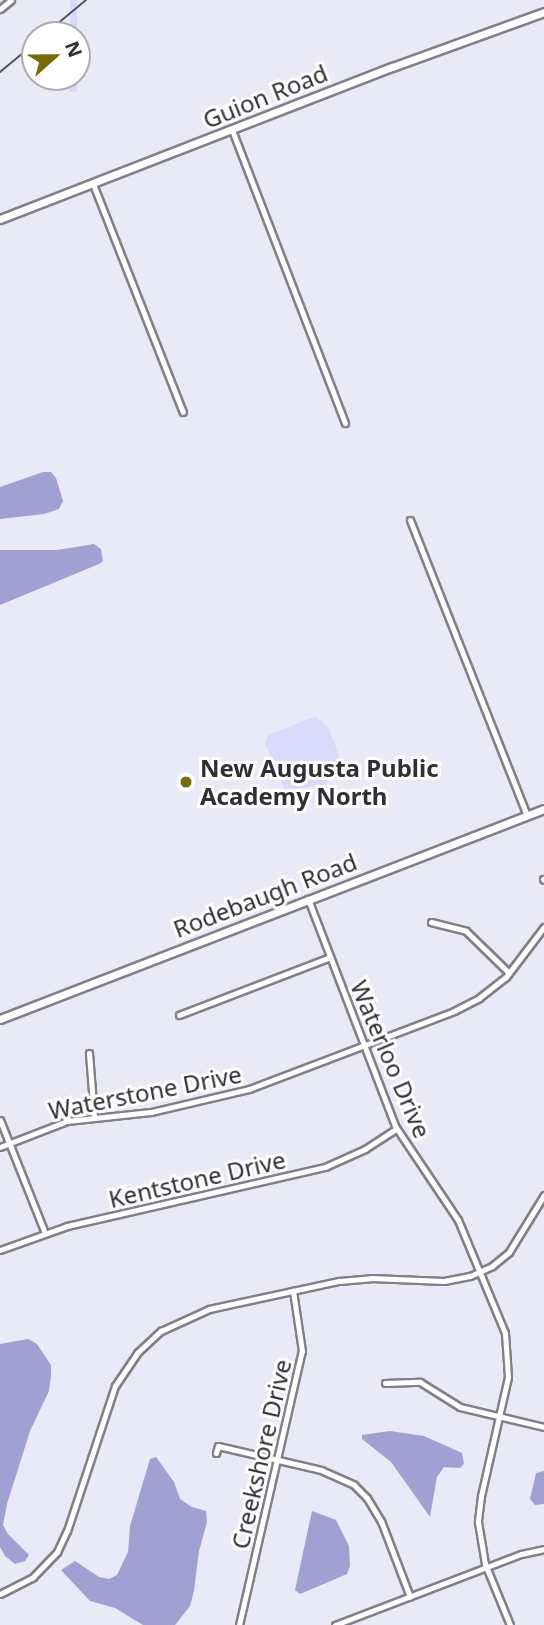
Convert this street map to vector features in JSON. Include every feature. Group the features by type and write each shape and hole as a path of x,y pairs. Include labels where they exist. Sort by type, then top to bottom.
{"street":[{"path":"0,9 11,0"},
{"name":"Guion Road","path":"0,219 544,12"},
{"path":"232,130 345,423"},
{"path":"93,184 183,412"},
{"path":"410,520 527,816"},
{"name":"Rodebaugh Road","path":"0,1019 544,810"},
{"name":"Waterloo Drive","path":"308,899 396,1129 449,1204 507,1342 508,1377 478,1517 486,1567 510,1625"},
{"path":"430,922 466,930 509,973"},
{"name":"Waterstone Drive","path":"0,1147 64,1122 151,1112 249,1089 464,1007 489,992 509,973 544,926"},
{"path":"179,1015 330,957"},
{"path":"89,1053 94,1117"},
{"path":"0,1120 45,1233"},
{"name":"Kentstone Drive","path":"0,1250 45,1233 319,1169 365,1149 396,1129"},
{"path":"0,1594 33,1577 59,1548 112,1395 123,1372 144,1347 169,1326 195,1313 358,1279 443,1281 479,1273 499,1261 513,1247 544,1195"},
{"name":"Creekshore Drive","path":"239,1625 302,1351 293,1291"},
{"path":"385,1383 424,1383 460,1407 544,1427"},
{"path":"216,1453 218,1446 333,1474 354,1485 367,1498 381,1521 410,1597"},
{"path":"335,1625 486,1567 544,1549"}],"shaded area":[{"path":"70,0 77,0 77,21 70,21"},
{"path":"43,472 51,472 56,478 63,501 59,509 44,514 0,519 0,487"},
{"path":"94,544 101,549 103,561 99,564 0,605 0,550 57,550"},
{"path":"316,716 327,726 334,742 340,758 339,771 324,785 285,790 265,743 268,735"},
{"path":"28,1339 37,1344 51,1365 51,1376 49,1391 30,1431 7,1504 3,1525 8,1534 29,1555 25,1561 15,1564 5,1556 0,1547 0,1344"},
{"path":"390,1431 424,1436 462,1453 464,1464 460,1468 444,1467 437,1477 430,1517 391,1462 362,1439 362,1435"},
{"path":"156,1457 174,1482 180,1499 192,1507 206,1511 207,1522 190,1606 175,1625 143,1625 115,1608 90,1601 61,1570 75,1561 99,1577 109,1579 117,1575 128,1552 130,1526 150,1459"},
{"path":"544,1471 544,1504 535,1505 530,1499 536,1473"},
{"path":"312,1511 336,1520 349,1546 350,1566 347,1574 300,1594 295,1590"}],"railway":[{"path":"61,21 86,0"},
{"path":"0,72 21,55"}],"place":[{"name":"New Augusta Public Academy North","path":"186,782"}]}
